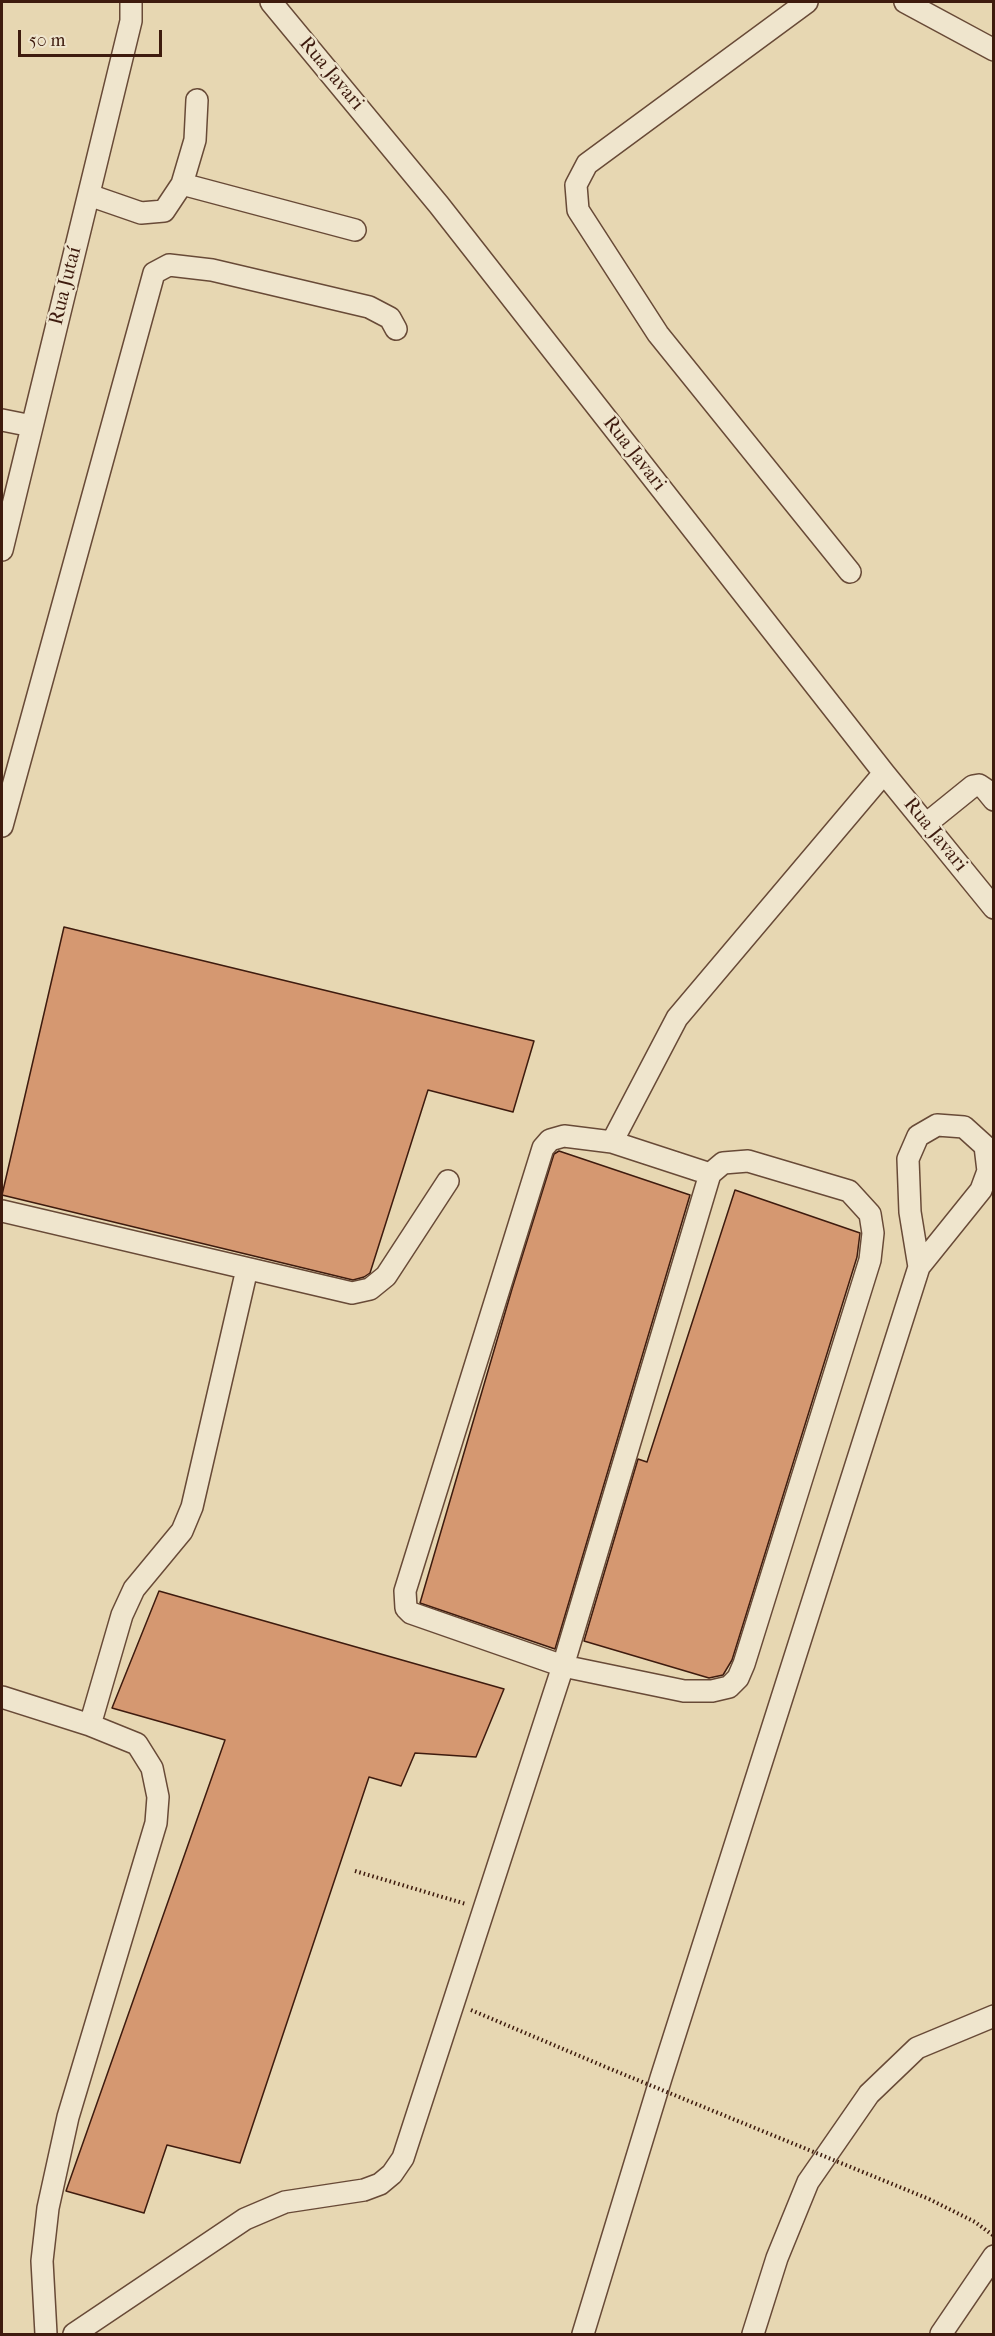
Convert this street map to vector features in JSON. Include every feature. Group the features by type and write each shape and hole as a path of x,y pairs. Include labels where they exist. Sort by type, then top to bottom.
{"street":[{"name":"Rua Jutaí","path":"2,550 131,11 143,2"},
{"name":"Rua Javari","path":"271,2 439,205 884,773 993,908"},
{"path":"807,2 587,164 576,186 578,210 658,334 850,572"},
{"path":"905,2 993,50"},
{"path":"88,195 141,213 164,211 182,184 195,140 197,100"},
{"path":"182,184 355,230"},
{"path":"2,826 154,273 169,265 212,270 369,307 390,318 396,329"},
{"path":"2,420 32,426"},
{"path":"612,1142 677,1018 884,773"},
{"path":"926,824 973,786 979,785 985,789 993,800"},
{"path":"583,2334 661,2078 919,1267 981,1190 988,1171 984,1146 964,1127 938,1125 928,1130 918,1136 908,1159 910,1212 919,1267"},
{"path":"74,2334 245,2219 285,2202 364,2190 380,2184 392,2174 403,2158 563,1666 710,1174 723,1163 748,1161 849,1191 870,1214 873,1233 870,1260 738,1678 729,1687 712,1691 684,1691 563,1666 411,1613 406,1608 405,1591 543,1148 550,1140 564,1136 612,1142 710,1174"},
{"path":"2,1211 352,1293 370,1289 386,1276 448,1181"},
{"path":"90,1725 122,1615 134,1589 182,1531 192,1507 247,1269"},
{"path":"2,1697 90,1725 137,1744 153,1768 158,1797 156,1823 68,2117 48,2208 42,2261 46,2334"},
{"path":"753,2334 777,2258 808,2182 869,2094 917,2048 993,2016"},
{"path":"941,2334 993,2256"}],"path":[{"path":"355,1871 484,1909"},
{"path":"453,2003 929,2199 975,2222 993,2236"}],"building":[{"path":"64,927 534,1041 513,1112 428,1090 370,1273 353,1280 2,1195"},
{"path":"559,1151 690,1195 555,1649 420,1603 512,1289 554,1154"},
{"path":"735,1190 860,1233 857,1257 732,1660 723,1675 709,1678 584,1641 638,1459 647,1462"},
{"path":"159,1591 504,1689 476,1757 415,1753 401,1786 369,1777 240,2163 167,2145 144,2213 66,2191 225,1740 112,1708"}]}
